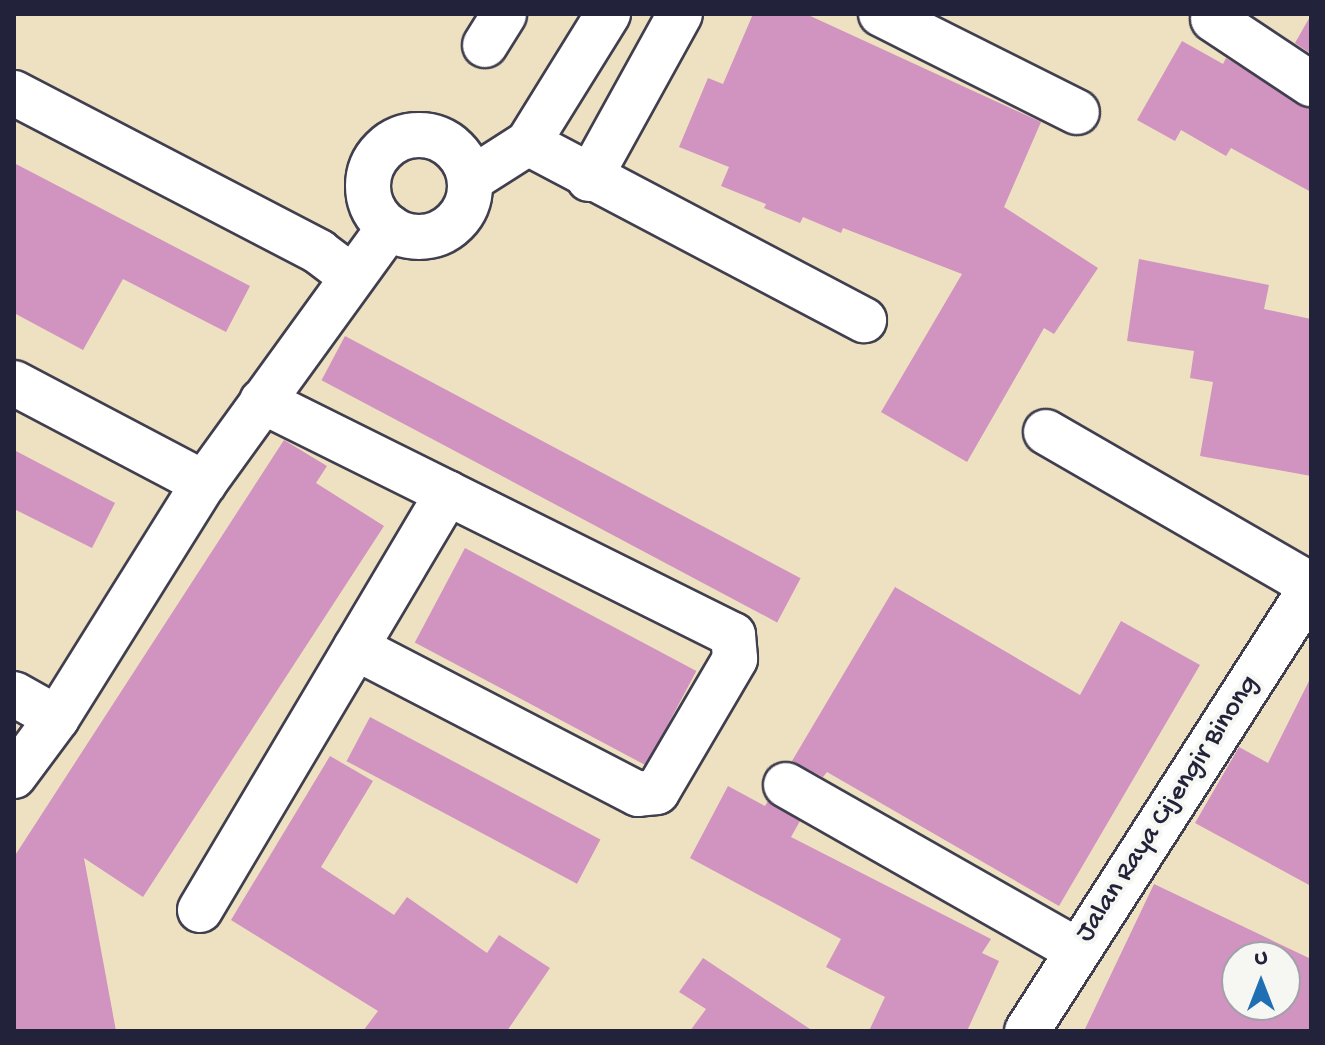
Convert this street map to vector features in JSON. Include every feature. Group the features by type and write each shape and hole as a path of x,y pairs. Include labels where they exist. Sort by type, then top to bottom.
{"street":[{"path":"470,180 528,143 608,14"},
{"path":"589,179 680,14"},
{"path":"881,14 1077,112"},
{"path":"1213,19 1311,84"},
{"path":"14,93 319,252 350,275"},
{"path":"410,136 443,140 461,157 470,180 463,212 438,233 421,237 389,227 370,200 368,183 372,166 395,141 410,136"},
{"path":"528,143 589,179 864,320"},
{"path":"14,776 57,718 204,483 350,275 389,227"},
{"path":"14,383 204,483"},
{"path":"262,401 733,635 735,659 657,792 638,794 356,648"},
{"path":"1046,432 1307,600"},
{"path":"200,910 448,493"},
{"name":"Jalan Raya Cijengir Binong","path":"1027,1031 1307,600"},
{"path":"14,694 57,718"},
{"path":"786,785 1077,950"}],"building":[{"path":"753,14 806,14 1041,122 1004,207 1098,268 1054,334 1044,328 967,462 881,412 962,274 843,228 841,233 803,217 800,223 764,208 766,204 721,186 729,167 679,147 708,78 723,84"},
{"path":"1311,15 1311,54 1295,43"},
{"path":"1182,41 1223,64 1226,58 1311,109 1311,192 1231,148 1226,156 1181,130 1175,141 1137,120"},
{"path":"14,163 250,286 226,332 123,279 83,350 14,313"},
{"path":"1139,259 1269,285 1264,309 1311,319 1311,476 1200,456 1213,382 1190,378 1194,351 1127,341"},
{"path":"345,336 801,578 777,622 322,380"},
{"path":"284,440 327,466 316,483 384,526 143,897 84,858 116,1031 14,1031 14,857"},
{"path":"14,450 115,503 92,548 14,509"},
{"path":"465,548 696,671 646,765 415,642"},
{"path":"895,587 1080,695 1121,621 1200,665 1059,906 827,772 823,777 792,761"},
{"path":"1311,677 1311,886 1195,823 1239,747 1268,763"},
{"path":"370,717 600,840 577,884 347,761"},
{"path":"330,756 373,781 321,867 394,915 407,897 487,953 499,935 550,968 507,1031 363,1031 378,1011 231,920"},
{"path":"728,786 765,806 768,801 800,821 791,837 991,939 982,953 999,961 967,1031 869,1031 885,997 826,967 841,939 690,858"},
{"path":"1154,884 1273,941 1221,941 1221,1021 1301,1021 1301,954 1311,959 1311,1031 1084,1031"},
{"path":"703,958 813,1031 690,1031 706,1009 679,992"}]}
